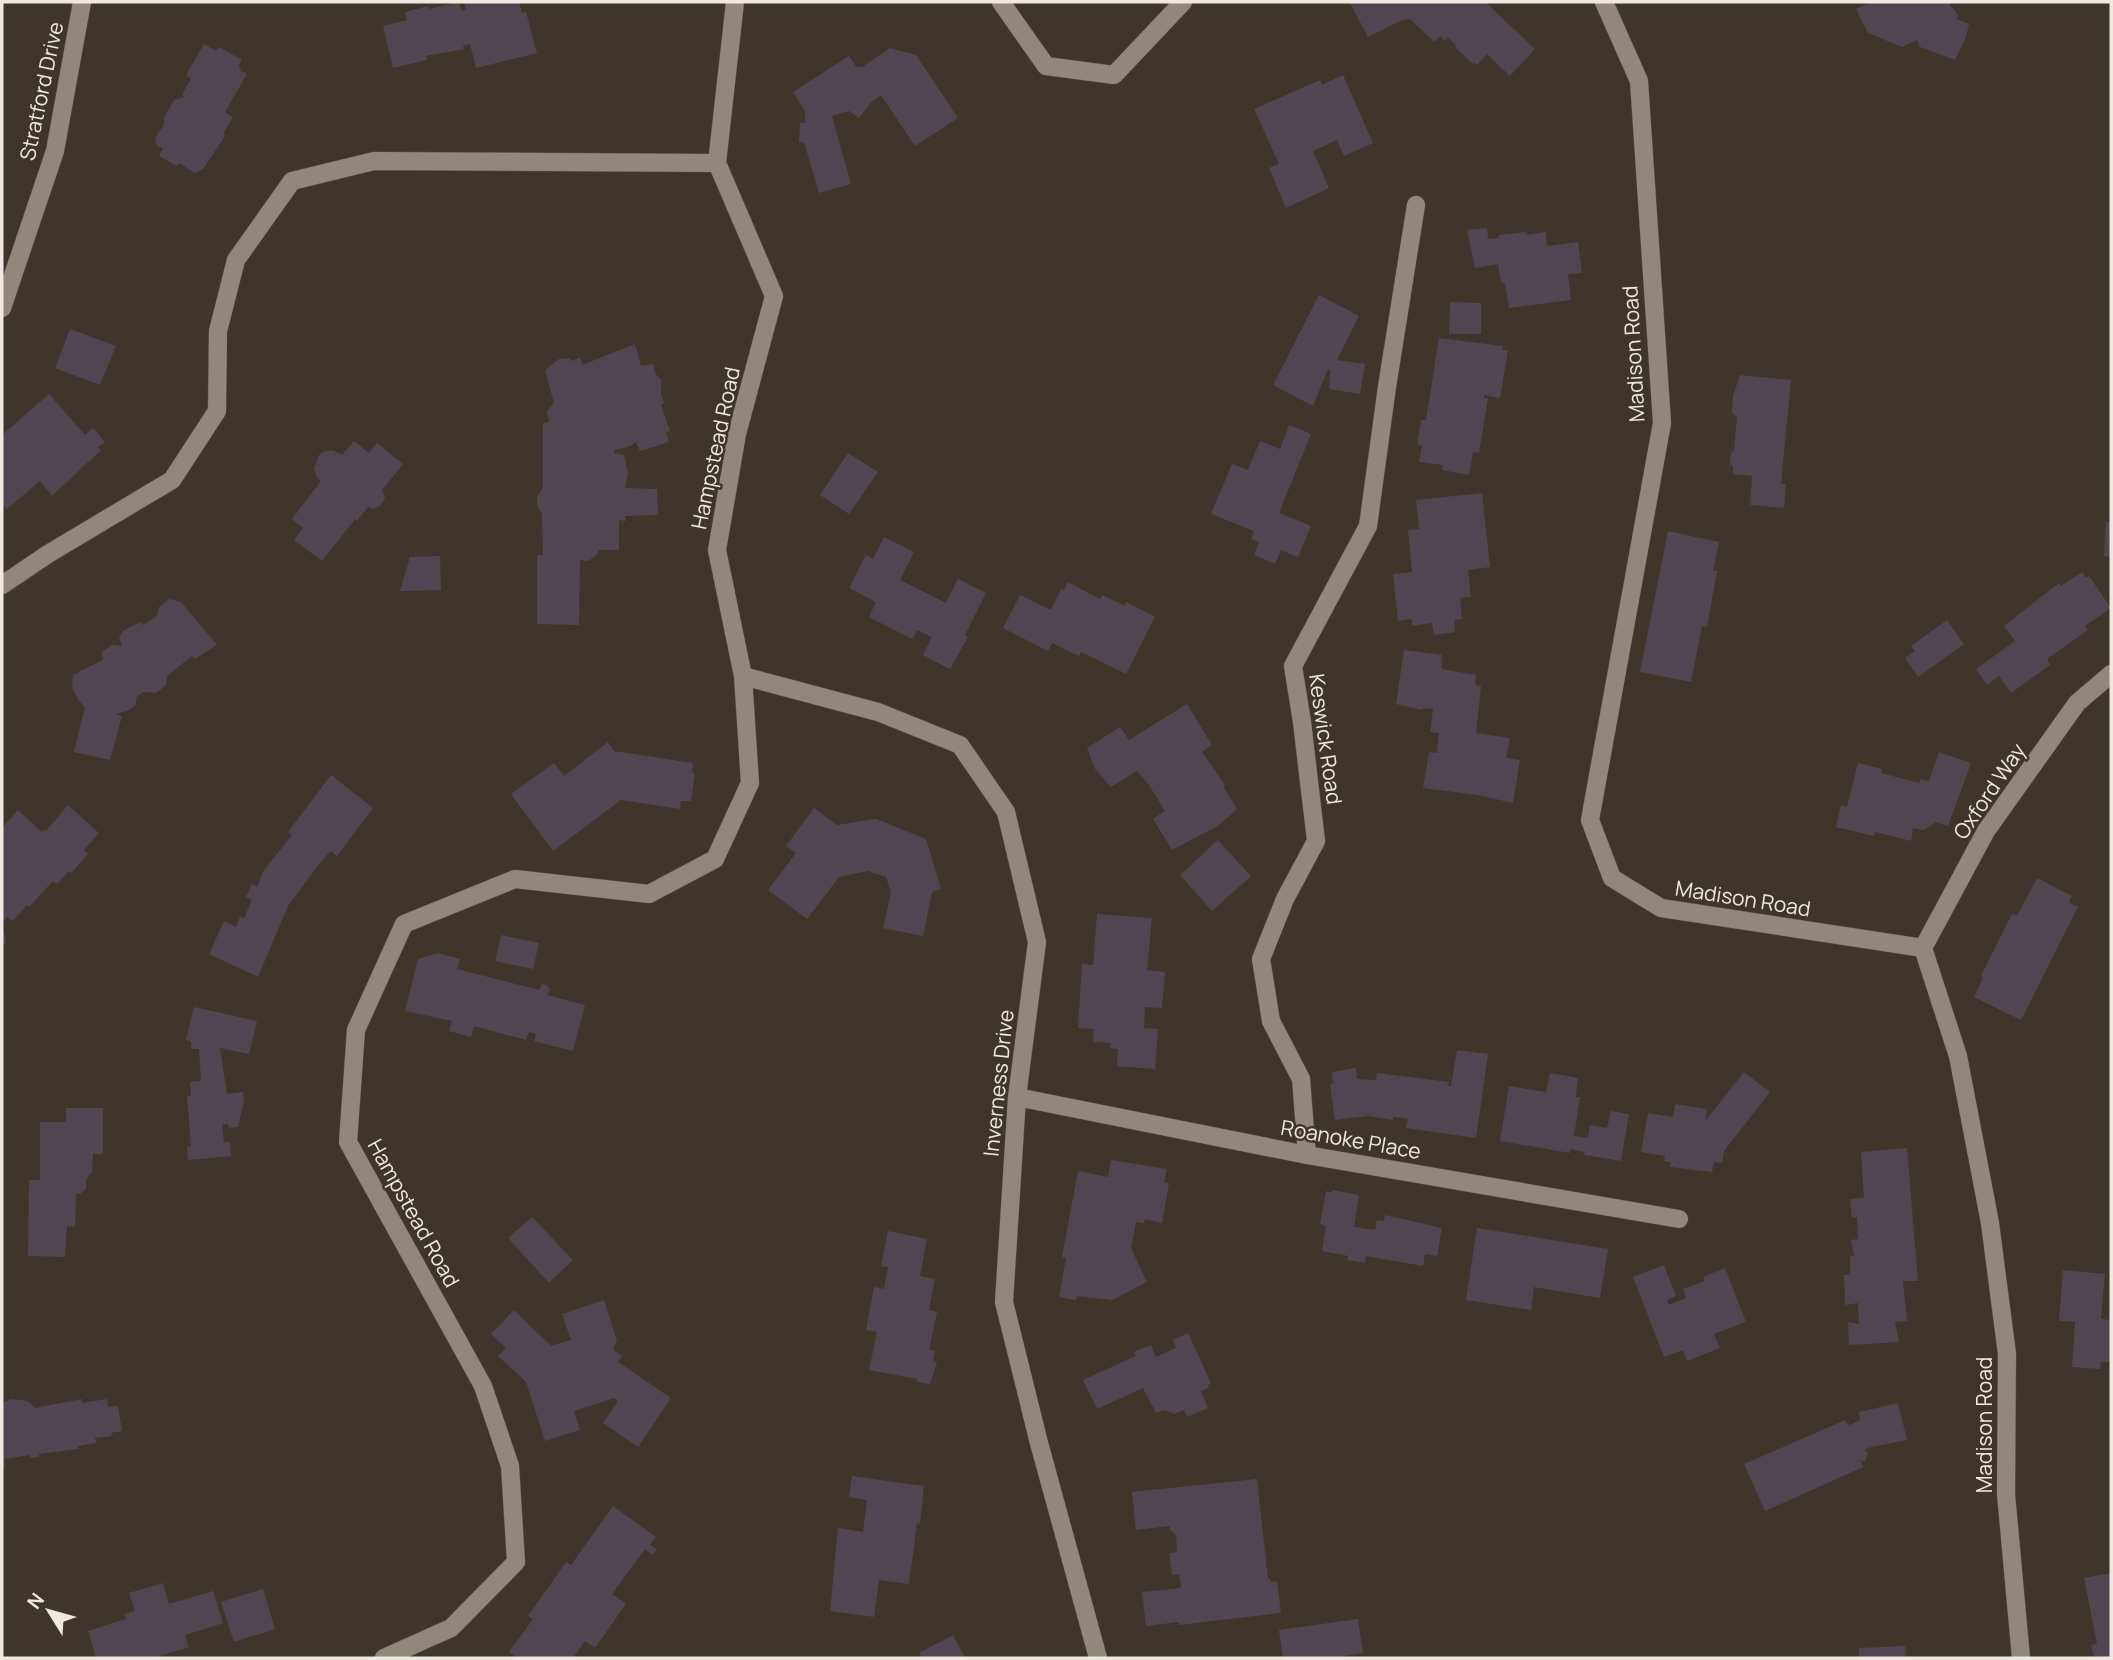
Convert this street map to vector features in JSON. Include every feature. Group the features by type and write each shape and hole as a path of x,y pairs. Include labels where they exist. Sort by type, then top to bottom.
{"street":[{"name":"Stratford Drive","path":"2,308 55,151 82,2"},
{"path":"2,585 48,554 172,480 217,411 219,331 236,260 292,181 374,161 717,163 735,2"},
{"path":"1002,2 1046,66 1114,75 1183,2"},
{"name":"Madison Road","path":"1604,2 1639,81 1662,423 1590,820 1612,878 1661,908 1923,948 1958,1056 1993,1249 2007,1354 2006,1494 2021,1658"},
{"name":"Hampstead Road","path":"384,1658 451,1628 516,1562 510,1466 483,1386 348,1142 356,1030 404,924 515,879 649,894 715,859 750,783 743,676 717,550 737,433 774,296 717,163"},
{"name":"Keswick Road","path":"1307,1155 1301,1079 1271,1021 1261,959 1285,899 1316,841 1303,722 1293,666 1368,526 1416,205"},
{"name":"Oxford Way","path":"1923,948 1986,831 2077,704 2111,674"},
{"name":"Inverness Drive","path":"743,676 878,712 960,745 1006,812 1037,942 1017,1097 1004,1302 1039,1443 1098,1658"},
{"name":"Roanoke Place","path":"1017,1097 1307,1155 1679,1219"}],"building":[{"path":"459,2 462,11 466,10 464,2 519,2 522,13 526,12 537,53 476,68 470,44 463,46 464,49 426,56 427,60 393,68 383,26 407,20 405,12"},
{"path":"1485,2 1535,49 1510,76 1487,54 1477,65 1455,47 1448,37 1445,41 1440,36 1434,42 1410,19 1402,20 1368,37 1350,3"},
{"path":"1871,2 1951,2 1950,6 1958,16 1956,19 1969,24 1955,60 1920,47 1917,40 1902,47 1868,33 1856,9"},
{"path":"204,44 216,51 219,47 242,60 238,66 247,74 225,112 233,117 223,134 225,136 203,169 195,173 179,163 177,166 159,156 163,148 157,146 155,138 164,125 164,118 174,100 184,97 182,95 191,79 186,75"},
{"path":"890,48 916,55 958,118 915,146 881,95 871,102 859,118 849,111 832,116 851,184 819,193 804,142 799,142 800,123 805,123 805,111 793,92 849,56 856,67 862,67"},
{"path":"1343,75 1373,143 1344,156 1337,140 1313,151 1329,188 1286,208 1269,168 1279,164 1254,109 1320,80 1322,85"},
{"path":"1487,228 1488,239 1499,238 1499,235 1546,232 1547,246 1578,242 1582,273 1568,274 1571,300 1509,308 1505,283 1501,283 1498,264 1475,268 1467,230"},
{"path":"1319,295 1359,316 1337,360 1365,364 1360,394 1329,389 1328,369 1313,406 1273,385"},
{"path":"1450,302 1481,303 1481,334 1449,334"},
{"path":"70,329 116,346 100,385 55,368"},
{"path":"1439,338 1503,346 1502,350 1508,350 1500,398 1484,395 1484,398 1488,398 1479,453 1473,452 1469,475 1442,470 1443,465 1419,462 1422,446 1417,445 1421,420 1426,420"},
{"path":"635,344 641,366 653,364 655,373 661,380 664,403 661,405 670,431 666,432 669,442 640,451 636,442 614,450 614,453 624,455 628,473 625,488 657,489 658,515 625,516 626,521 619,520 619,550 599,550 596,556 588,561 580,560 579,625 537,624 537,555 543,555 542,513 537,506 537,498 543,487 543,423 549,422 547,411 554,403 545,370 559,359 569,358 573,361 580,357 582,365"},
{"path":"1740,375 1791,380 1781,484 1786,484 1784,508 1750,505 1752,476 1733,474 1730,463 1737,417 1732,413 1733,396"},
{"path":"49,394 85,435 93,428 105,442 98,447 101,450 52,496 40,481 7,509 2,503 2,435"},
{"path":"1289,425 1311,434 1279,513 1311,526 1298,557 1281,550 1275,564 1254,555 1259,542 1251,539 1254,531 1211,514 1232,464 1248,470 1260,441 1280,449"},
{"path":"354,441 369,453 377,443 403,464 382,490 385,498 380,506 373,509 368,507 357,521 355,519 322,561 294,540 303,528 292,519 321,481 314,469 319,455 332,450 342,455"},
{"path":"848,453 878,472 849,514 820,495"},
{"path":"1482,493 1490,567 1468,570 1471,597 1460,598 1462,619 1454,620 1455,632 1434,635 1432,623 1412,626 1412,619 1398,621 1393,574 1412,572 1408,530 1419,529 1416,500"},
{"path":"2106,522 2111,522 2111,557 2104,556"},
{"path":"1668,531 1719,542 1707,627 1702,626 1691,682 1640,672"},
{"path":"884,537 914,552 900,580 946,603 958,579 986,593 965,635 968,637 950,669 923,655 932,637 917,630 912,639 869,617 876,602 849,588 866,555 873,559"},
{"path":"440,556 441,590 400,591 410,557"},
{"path":"2082,572 2086,578 2089,576 2111,608 2085,626 2088,630 2047,659 2050,665 2011,693 1999,676 1987,685 1976,669 2015,641 2004,626 2059,583 2061,586"},
{"path":"1068,582 1100,599 1102,595 1125,606 1126,602 1155,617 1126,674 1081,652 1079,656 1052,643 1048,651 1003,628 1020,595 1051,610 1061,589 1064,590"},
{"path":"169,599 181,602 217,645 195,659 192,656 167,676 166,685 156,693 144,692 137,696 135,706 115,714 122,716 110,760 74,752 85,707 72,688 73,675 103,660 102,652 112,645 121,646 119,638 123,631 140,622 143,625 157,616 159,607"},
{"path":"1947,620 1964,644 1918,677 1905,658 1915,651 1911,646"},
{"path":"1404,650 1442,655 1441,669 1476,675 1475,685 1481,686 1476,733 1510,738 1506,758 1520,760 1513,803 1478,795 1423,788 1429,752 1437,753 1439,733 1430,732 1433,709 1423,710 1396,704"},
{"path":"1187,704 1212,745 1202,752 1225,785 1223,786 1237,809 1218,826 1172,850 1153,819 1165,811 1149,785 1137,771 1111,787 1095,769 1087,748 1120,727 1129,740"},
{"path":"608,742 614,751 693,763 692,773 695,773 691,801 681,801 680,809 621,800 553,851 511,794 554,763 564,776"},
{"path":"1939,752 1971,763 1948,826 1936,822 1924,830 1913,828 1911,841 1875,832 1874,836 1836,827 1841,805 1847,807 1858,763 1882,769 1881,773 1919,783 1921,779 1929,781"},
{"path":"331,775 373,808 337,856 331,851 323,859 288,906 258,977 209,954 224,921 236,927 240,916 244,918 252,900 246,897 252,884 257,887 264,870 292,835 288,832"},
{"path":"68,805 99,833 84,850 88,854 57,884 53,881 13,921 7,917 2,922 2,828 18,810 42,832 45,829 46,831"},
{"path":"814,808 837,825 876,819 926,839 941,889 932,892 923,936 883,928 891,892 886,877 868,871 839,877 807,919 768,890 796,853 786,846"},
{"path":"1218,840 1251,876 1212,911 1180,875"},
{"path":"2037,878 2072,896 2069,902 2078,907 2021,1020 1974,997 1983,978 1981,976 2012,914 2017,916"},
{"path":"1097,914 1152,918 1147,970 1165,972 1162,1008 1145,1007 1144,1028 1158,1029 1155,1069 1117,1066 1118,1049 1110,1048 1111,1043 1093,1042 1094,1029 1078,1028 1082,964 1093,965"},
{"path":"2,922 6,943 2,944"},
{"path":"501,935 539,943 533,969 495,961"},
{"path":"438,953 460,959 457,969 539,990 542,984 547,985 550,990 547,995 585,1005 573,1051 534,1041 536,1034 529,1032 526,1040 474,1026 471,1037 449,1031 452,1021 405,1011 418,959"},
{"path":"194,1007 257,1021 249,1054 220,1048 227,1094 243,1092 244,1101 238,1127 229,1128 228,1124 222,1125 224,1143 230,1142 231,1156 188,1160 187,1147 191,1146 187,1096 191,1096 190,1082 201,1081 199,1049 191,1049 191,1042 186,1040"},
{"path":"1457,1050 1488,1054 1476,1138 1406,1128 1408,1119 1393,1117 1393,1120 1368,1116 1335,1120 1330,1084 1333,1083 1332,1072 1356,1068 1357,1079 1376,1080 1377,1073 1449,1082 1448,1086 1451,1086"},
{"path":"1744,1072 1770,1092 1724,1151 1722,1163 1714,1162 1712,1172 1670,1167 1671,1162 1664,1161 1665,1156 1641,1152 1648,1113 1673,1117 1675,1104 1707,1109 1705,1121"},
{"path":"1550,1073 1578,1078 1576,1097 1580,1097 1574,1136 1588,1138 1590,1125 1607,1128 1611,1111 1629,1114 1621,1161 1584,1155 1585,1152 1570,1149 1570,1153 1500,1141 1509,1086 1546,1092"},
{"path":"66,1108 103,1108 103,1154 93,1154 92,1172 86,1180 86,1189 76,1194 75,1227 67,1226 65,1257 28,1256 29,1180 40,1180 40,1122 66,1122"},
{"path":"1907,1148 1918,1281 1903,1281 1907,1321 1895,1322 1899,1342 1849,1345 1848,1322 1859,1324 1858,1303 1845,1305 1844,1275 1850,1275 1850,1256 1854,1256 1851,1240 1858,1239 1857,1217 1852,1218 1850,1199 1864,1198 1861,1152"},
{"path":"1111,1160 1167,1169 1164,1182 1169,1183 1162,1223 1145,1219 1144,1223 1136,1222 1131,1248 1147,1282 1112,1300 1059,1297 1066,1258 1062,1257 1078,1171 1108,1177"},
{"path":"1332,1190 1359,1195 1354,1227 1375,1230 1377,1220 1384,1221 1385,1215 1442,1228 1437,1256 1425,1254 1423,1266 1366,1256 1365,1263 1347,1260 1348,1256 1322,1251 1326,1226 1320,1224 1326,1191 1332,1193"},
{"path":"532,1217 573,1260 549,1283 508,1238"},
{"path":"1477,1228 1608,1249 1600,1298 1534,1287 1531,1310 1466,1300"},
{"path":"888,1231 927,1239 920,1276 935,1279 929,1310 937,1312 929,1350 935,1351 933,1361 937,1362 930,1384 869,1370 877,1332 866,1330 874,1287 884,1289 888,1267 881,1266"},
{"path":"1664,1265 1676,1296 1667,1300 1669,1305 1686,1298 1683,1289 1705,1281 1703,1277 1725,1268 1746,1322 1714,1334 1720,1348 1687,1361 1683,1350 1664,1357 1633,1277"},
{"path":"2063,1270 2105,1274 2101,1319 2111,1320 2111,1362 2101,1362 2100,1369 2072,1367 2075,1322 2059,1321"},
{"path":"604,1300 617,1341 613,1349 622,1356 618,1362 671,1398 638,1447 603,1423 618,1401 614,1398 574,1411 580,1430 545,1441 526,1382 498,1356 506,1348 491,1334 514,1310 551,1346 571,1340 562,1314"},
{"path":"1188,1333 1211,1383 1209,1388 1201,1391 1208,1408 1187,1417 1184,1410 1174,1414 1165,1410 1156,1413 1143,1388 1097,1409 1083,1380 1136,1356 1134,1352 1151,1345 1156,1357 1176,1348 1173,1340"},
{"path":"11,1399 28,1401 35,1408 82,1399 82,1403 107,1399 108,1407 118,1406 122,1431 111,1433 112,1436 95,1438 96,1443 78,1446 78,1449 39,1454 39,1457 30,1458 30,1455 4,1459 5,1468 2,1468 2,1403"},
{"path":"1898,1403 1907,1440 1864,1450 1868,1453 1865,1462 1860,1460 1863,1467 1765,1511 1744,1464 1845,1420 1848,1425 1852,1424 1860,1420 1859,1412"},
{"path":"852,1476 924,1486 909,1584 879,1580 874,1617 830,1611 838,1528 863,1532 867,1500 849,1497"},
{"path":"1257,1479 1268,1579 1271,1579 1271,1582 1277,1581 1281,1613 1179,1625 1179,1622 1146,1626 1142,1592 1181,1588 1179,1574 1172,1575 1169,1553 1177,1552 1176,1535 1170,1530 1170,1526 1136,1530 1132,1492"},
{"path":"613,1506 656,1537 650,1545 657,1549 653,1555 645,1549 612,1594 626,1604 595,1648 585,1641 573,1658 518,1658 509,1652 533,1619 528,1616 566,1562 571,1565"},
{"path":"2111,1573 2111,1658 2094,1658 2091,1645 2097,1644 2084,1578"},
{"path":"163,1583 169,1604 213,1591 223,1623 185,1635 189,1647 153,1658 96,1658 88,1631 126,1619 124,1614 135,1611 129,1593"},
{"path":"263,1589 275,1629 234,1642 221,1602"},
{"path":"1358,1619 1363,1653 1344,1658 1283,1658 1279,1630"},
{"path":"953,1635 965,1658 922,1658 919,1653"},
{"path":"1905,1646 1906,1658 1859,1658 1859,1648"}]}
